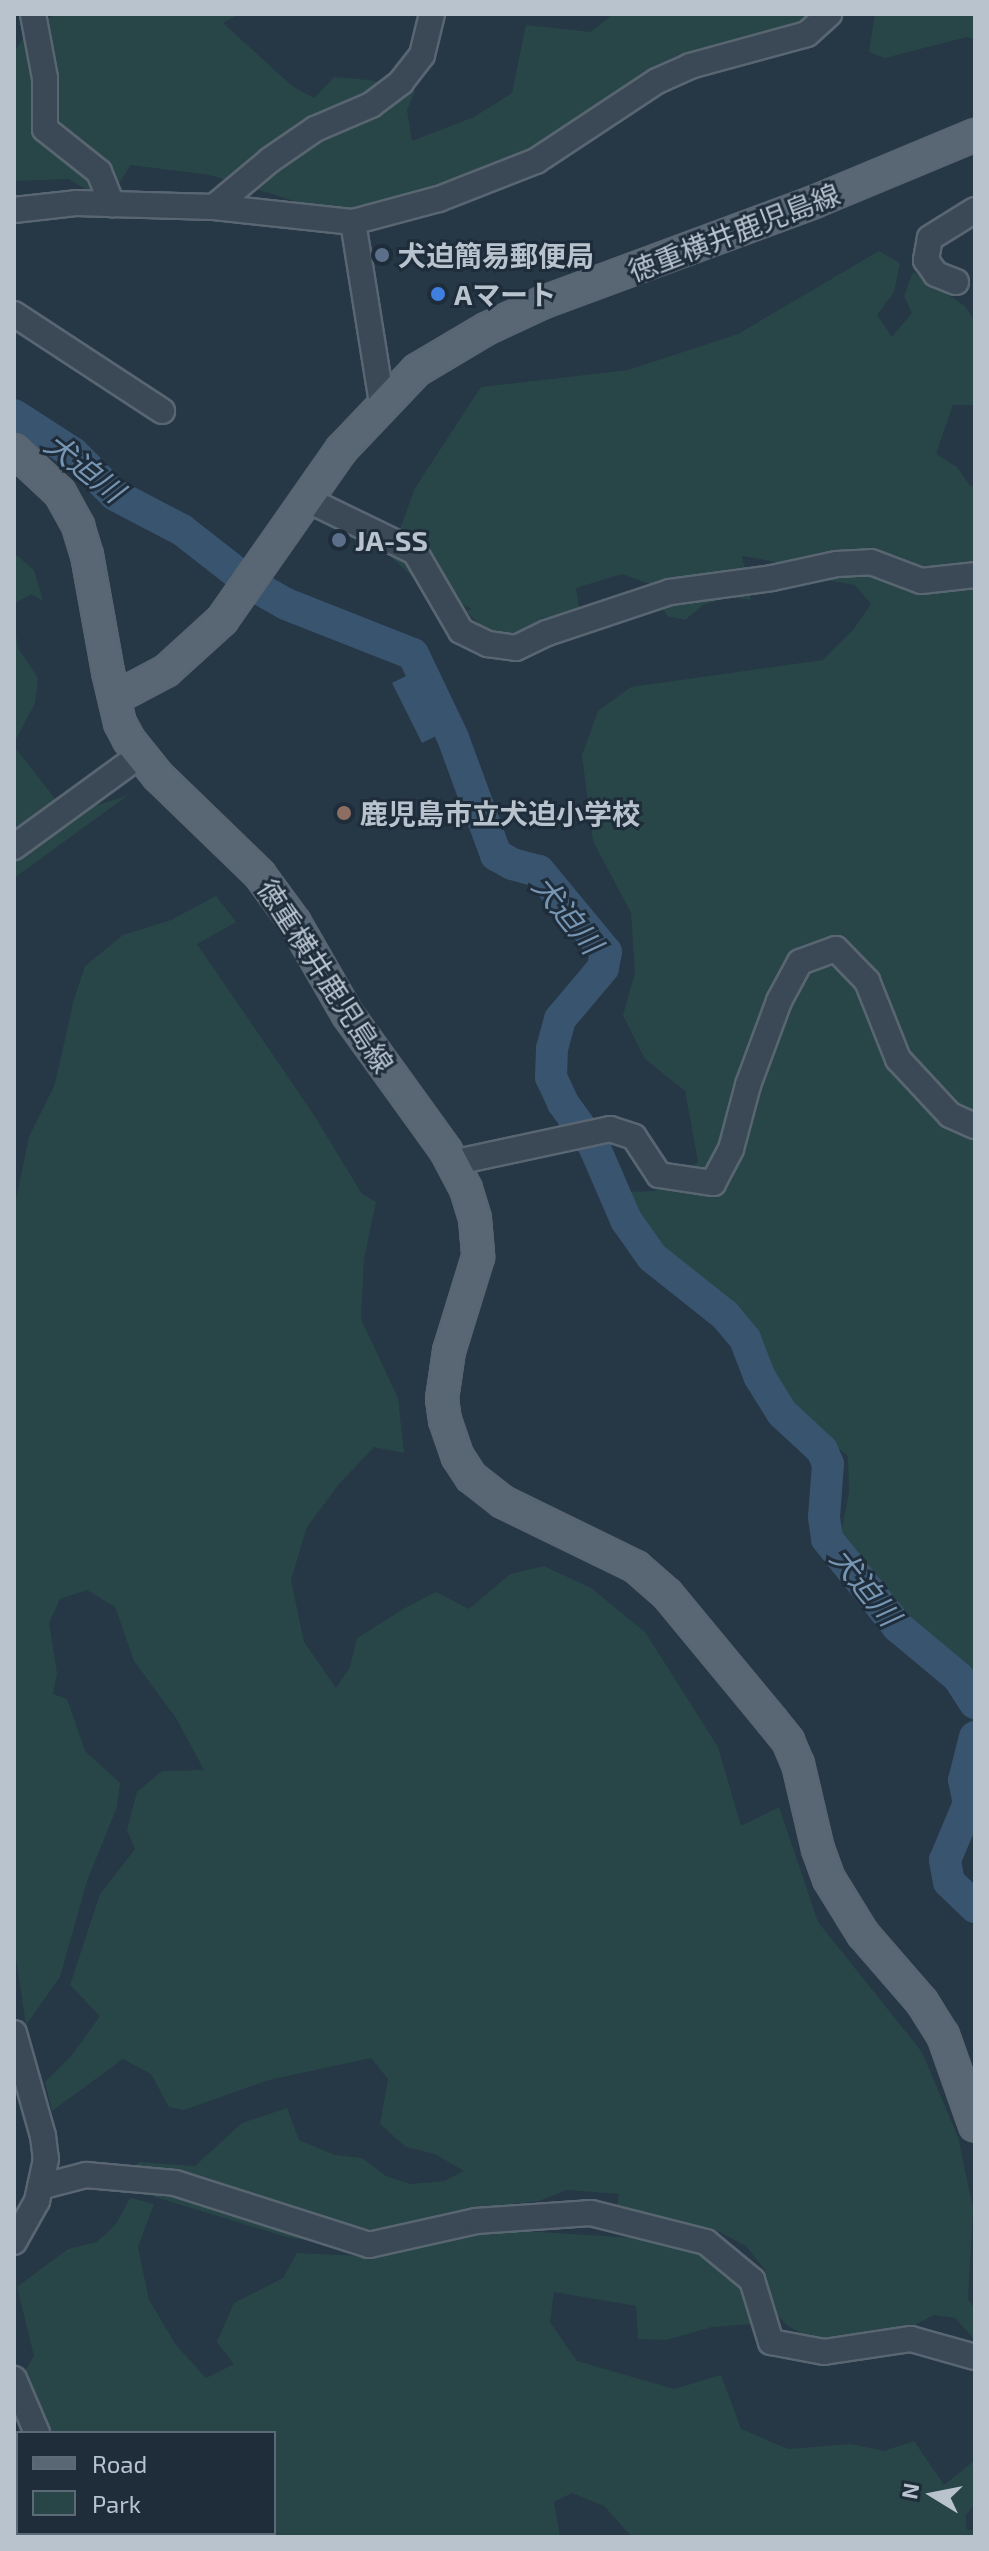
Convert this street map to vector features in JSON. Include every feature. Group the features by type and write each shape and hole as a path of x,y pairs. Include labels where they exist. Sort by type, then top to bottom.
{"main road":[{"name":"徳重横井鹿児島線","path":"975,135 760,223 544,302 486,329 417,370 341,450 222,620 166,671 115,698 120,723 140,755 260,875 295,923 348,1015 452,1163 473,1205 479,1240 474,1279 449,1351 442,1399 445,1420 458,1457 471,1477 503,1502 636,1567 674,1601 788,1741 798,1764 818,1849 829,1879 863,1934 922,2002 943,2035 975,2126"},
{"path":"14,450 60,493 78,526 87,555 115,698"}],"street":[{"path":"33,14 45,78 45,129 99,172 112,204"},
{"path":"214,207 270,160 315,129 371,105 401,82 422,55 432,14"},
{"path":"14,210 76,203 214,207 353,222 439,199 536,161 657,81 690,66 807,34 829,14"},
{"path":"956,282 936,274 926,260 930,238 975,210"},
{"path":"353,222 382,404"},
{"path":"14,314 162,411"},
{"path":"306,499 415,552 461,631 488,644 516,648 547,633 670,592 772,578 837,564 871,562 921,581 975,575"},
{"path":"14,847 140,755"},
{"path":"452,1163 610,1129 634,1137 659,1175 713,1183 731,1149 748,1085 779,1001 800,962 836,949 867,981 898,1059 950,1115 975,1126"},
{"path":"14,2033 43,2136 46,2159 37,2201 14,2242"},
{"path":"40,2187 86,2175 175,2183 369,2245 476,2221 591,2213 706,2242 752,2280 771,2342 824,2352 911,2339 975,2357"},
{"path":"14,2379 36,2431"}],"green space":[{"path":"56,14 239,14 223,23 292,86 314,98 334,77 369,80 415,91 407,110 412,141 474,117 512,93 526,25 591,32 613,14 834,14 689,76 593,141 496,190 436,212 380,215 320,209 210,175 131,165 114,191 94,195 69,179 14,181 14,52 28,31"},
{"path":"875,14 975,14 975,39 967,37 885,58 869,52"},
{"path":"879,251 900,263 894,292 877,315 892,337 912,313 904,296 913,272 965,306 975,321 975,405 953,405 936,454 957,467 970,486 975,485 975,1725 899,1610 854,1558 841,1533 849,1492 848,1456 811,1427 787,1398 757,1336 666,1256 633,1212 624,1192 654,1191 698,1162 685,1091 645,1059 623,1015 635,973 631,913 593,841 582,755 598,711 631,687 823,660 853,630 871,604 855,585 826,580 789,564 742,556 751,600 729,597 703,605 685,620 667,616 650,584 622,574 576,588 580,615 542,618 522,640 492,637 466,611 472,609 421,585 390,556 415,488 481,387 628,370 738,334"},
{"path":"14,553 34,570 43,601 31,594 14,604"},
{"path":"14,620 18,648 38,678 35,703 14,743"},
{"path":"14,746 56,800 84,809 127,796 14,878"},
{"path":"216,896 236,922 197,944 314,1115 362,1194 376,1202 364,1259 361,1319 398,1398 404,1453 374,1447 339,1484 307,1527 291,1580 304,1642 336,1688 350,1667 357,1638 405,1608 436,1592 469,1609 510,1574 544,1566 591,1588 645,1632 718,1747 741,1826 779,1807 818,1922 922,2052 958,2137 973,2208 968,2299 975,2310 975,2340 955,2318 934,2315 907,2329 825,2346 788,2326 768,2306 765,2270 746,2246 712,2228 614,2218 619,2194 567,2190 539,2201 469,2209 422,2226 314,2241 290,2238 119,2186 139,2162 195,2166 242,2123 287,2108 299,2140 335,2155 362,2158 386,2176 410,2184 444,2181 464,2171 435,2154 406,2147 380,2124 388,2079 371,2058 269,2080 184,2110 169,2107 151,2074 123,2059 52,2111 45,2082 72,2055 100,2016 70,1985 100,1894 135,1849 127,1830 137,1792 162,1771 204,1770 176,1718 134,1661 115,1607 87,1590 60,1599 49,1623 57,1673 53,1694 67,1699 85,1751 120,1783 117,1807 87,1881 60,1977 26,2025 14,1945 14,1209 29,1137 55,1084 74,999 85,966 123,935 171,920"},
{"path":"130,2198 154,2204 138,2247 149,2300 176,2345 206,2378 234,2364 217,2342 234,2303 283,2278 297,2253 361,2256 494,2229 683,2241 734,2267 754,2301 754,2324 712,2327 666,2340 638,2339 636,2306 554,2292 550,2322 577,2361 674,2389 721,2375 741,2429 788,2449 851,2444 884,2451 914,2441 944,2485 975,2460 975,2504 966,2515 967,2530 975,2530 975,2537 632,2537 604,2506 572,2493 554,2502 560,2537 90,2537 276,2535 276,2431 48,2431 23,2374 34,2356 17,2287 68,2249 97,2242 116,2224"}],"water":[{"path":"410,674 440,734 422,743 392,683"}],"waterway":[{"name":"犬迫川","path":"14,415 73,453 115,495 182,530 251,584 286,604 413,654 453,738 496,855 512,864 539,871 606,952 603,968 560,1019 552,1048 551,1077 563,1103 594,1146 626,1220 652,1257 725,1315 745,1339 759,1376 782,1413 822,1450 828,1464 824,1517 827,1539 898,1627 958,1677 975,1703"},
{"name":"犬迫川","path":"975,1737 964,1780 969,1803 945,1860 949,1882 975,1907"}],"place":[{"name":"犬迫簡易郵便局","path":"382,255"},
{"name":"Aマート","path":"438,294"},
{"name":"JA-SS","path":"339,540"},
{"name":"鹿児島市立犬迫小学校","path":"344,813"}]}
